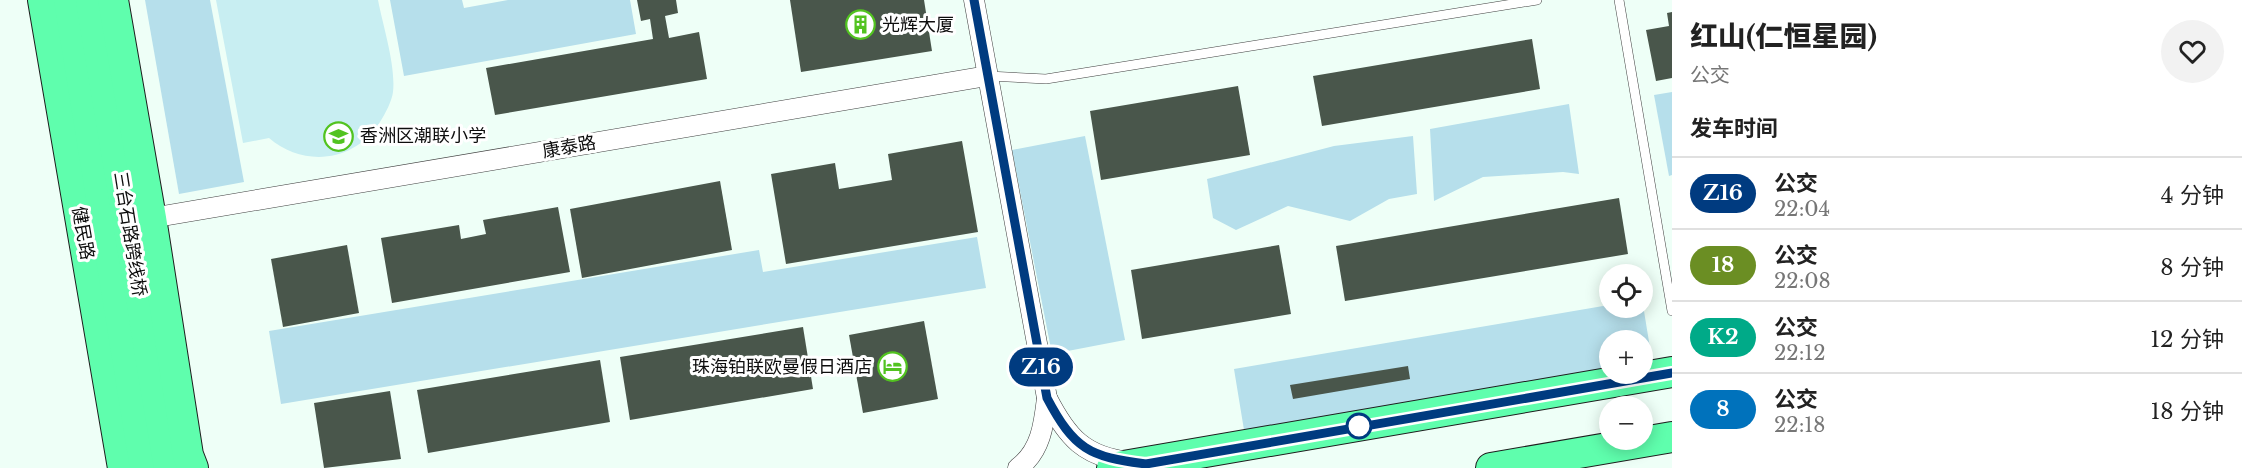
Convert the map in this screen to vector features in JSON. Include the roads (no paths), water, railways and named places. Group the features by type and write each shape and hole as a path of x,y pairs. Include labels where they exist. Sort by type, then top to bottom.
{"main road":[{"name":"健民路","path":"43,0 130,467"},
{"name":"三台石路跨线桥","path":"69,0 130,467"},
{"name":"三台石路跨线桥","path":"91,0 183,464"},
{"path":"113,0 151,218 183,464"},
{"path":"1112,468 1146,464 1672,372"},
{"path":"1491,468 1672,437"}],"street":[{"path":"974,0 1047,398 1044,427 1036,447 1018,468"},
{"name":"康泰路","path":"151,218 987,76"},
{"path":"1047,398 1060,422 1077,444 1098,454 1146,464"}],"lane":[{"path":"987,76 1046,79 1537,0"},
{"path":"1618,0 1672,311"}],"place":[{"name":"光辉大厦","path":"861,25"},
{"name":"香洲区潮联小学","path":"339,136"},
{"name":"珠海铂联欧曼假日酒店","path":"893,367"}]}
